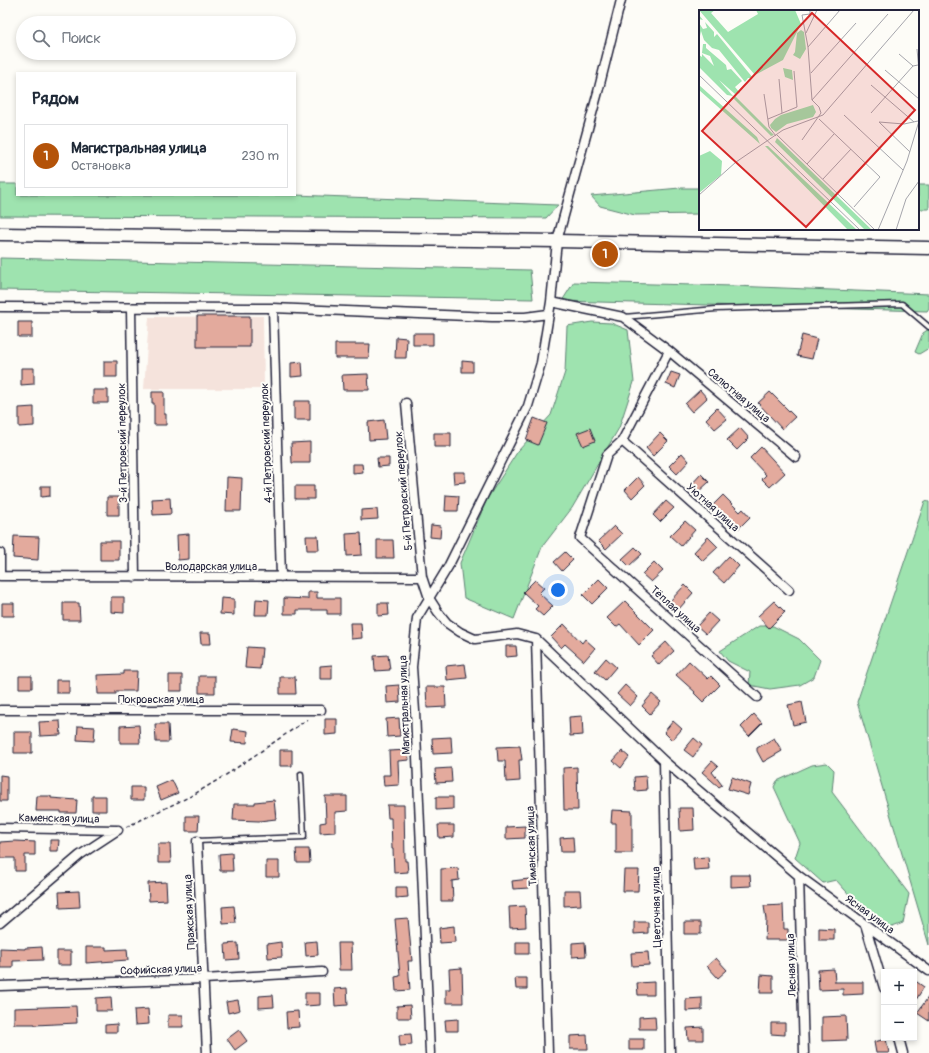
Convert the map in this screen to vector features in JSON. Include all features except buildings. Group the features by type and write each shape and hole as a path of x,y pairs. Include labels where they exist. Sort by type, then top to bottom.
{"main road":[{"path":"0,234 557,240 929,248"}],"street":[{"name":"Магистральная улица","path":"430,1053 416,719 412,667 417,618 448,567 528,406 541,363 551,302 557,240 622,0"},
{"path":"551,302 623,317"},
{"path":"0,307 273,308 492,317 525,317 548,314"},
{"name":"3-й Петровский переулок","path":"131,308 134,577"},
{"name":"4-й Петровский переулок","path":"273,308 281,577"},
{"name":"Салютная улица","path":"623,317 669,351 796,457"},
{"path":"622,441 669,351"},
{"name":"5-й Петровский переулок","path":"406,402 422,577 429,598 447,623 460,632 475,639 517,634 536,639"},
{"name":"Тёплая улица","path":"622,441 607,455 580,538 757,697"},
{"name":"Уютная улица","path":"622,441 789,590"},
{"path":"0,552 0,576"},
{"name":"Володарская улица","path":"0,576 422,577"},
{"name":"Ясная улица","path":"536,639 664,761 799,876 929,971"},
{"name":"Тиманская улица","path":"536,639 548,1053"},
{"name":"Покровская улица","path":"0,710 321,710"},
{"name":"Цветочная улица","path":"664,761 670,1053"},
{"name":"Каменская улица","path":"0,828 118,830"},
{"path":"0,923 80,855 118,830"},
{"name":"Пражская улица","path":"197,841 207,1053"},
{"name":"Лесная улица","path":"799,876 804,1053"},
{"path":"865,924 881,978"},
{"name":"Софийская улица","path":"0,986 204,979 322,972"},
{"path":"900,1041 903,1053"}],"lane":[{"path":"623,317 716,309 902,304 929,327"},
{"path":"197,841 304,837 301,774"}],"path":[{"path":"118,830 193,795 229,773 321,710"}],"shaded area":[{"path":"263,316 264,389 144,389 149,317"}],"green space":[{"path":"0,184 16,184 16,196 296,195 558,205 546,218 0,216"},
{"path":"919,185 929,185 929,209 919,209"},
{"path":"680,188 699,188 699,214 635,215 600,206 591,196"},
{"path":"0,258 530,270 533,299 0,290"},
{"path":"574,282 734,286 929,294 929,308 927,311 562,301"},
{"path":"592,322 611,323 628,330 634,382 619,428 572,508 542,547 514,619 464,598 460,563 487,499 518,451 551,415 565,372 567,326"},
{"path":"929,329 929,348 919,354 915,352 923,333"},
{"path":"925,501 929,502 929,945 857,702"},
{"path":"759,626 773,626 799,639 820,660 814,677 800,685 770,689 749,685 750,672 728,661 720,651"},
{"path":"827,763 834,770 832,792 909,894 903,923 882,931 836,880 823,883 795,858 800,843 774,787 777,781 812,765"}],"place":[{"name":"Магистральная улица","path":"605,254"}]}
